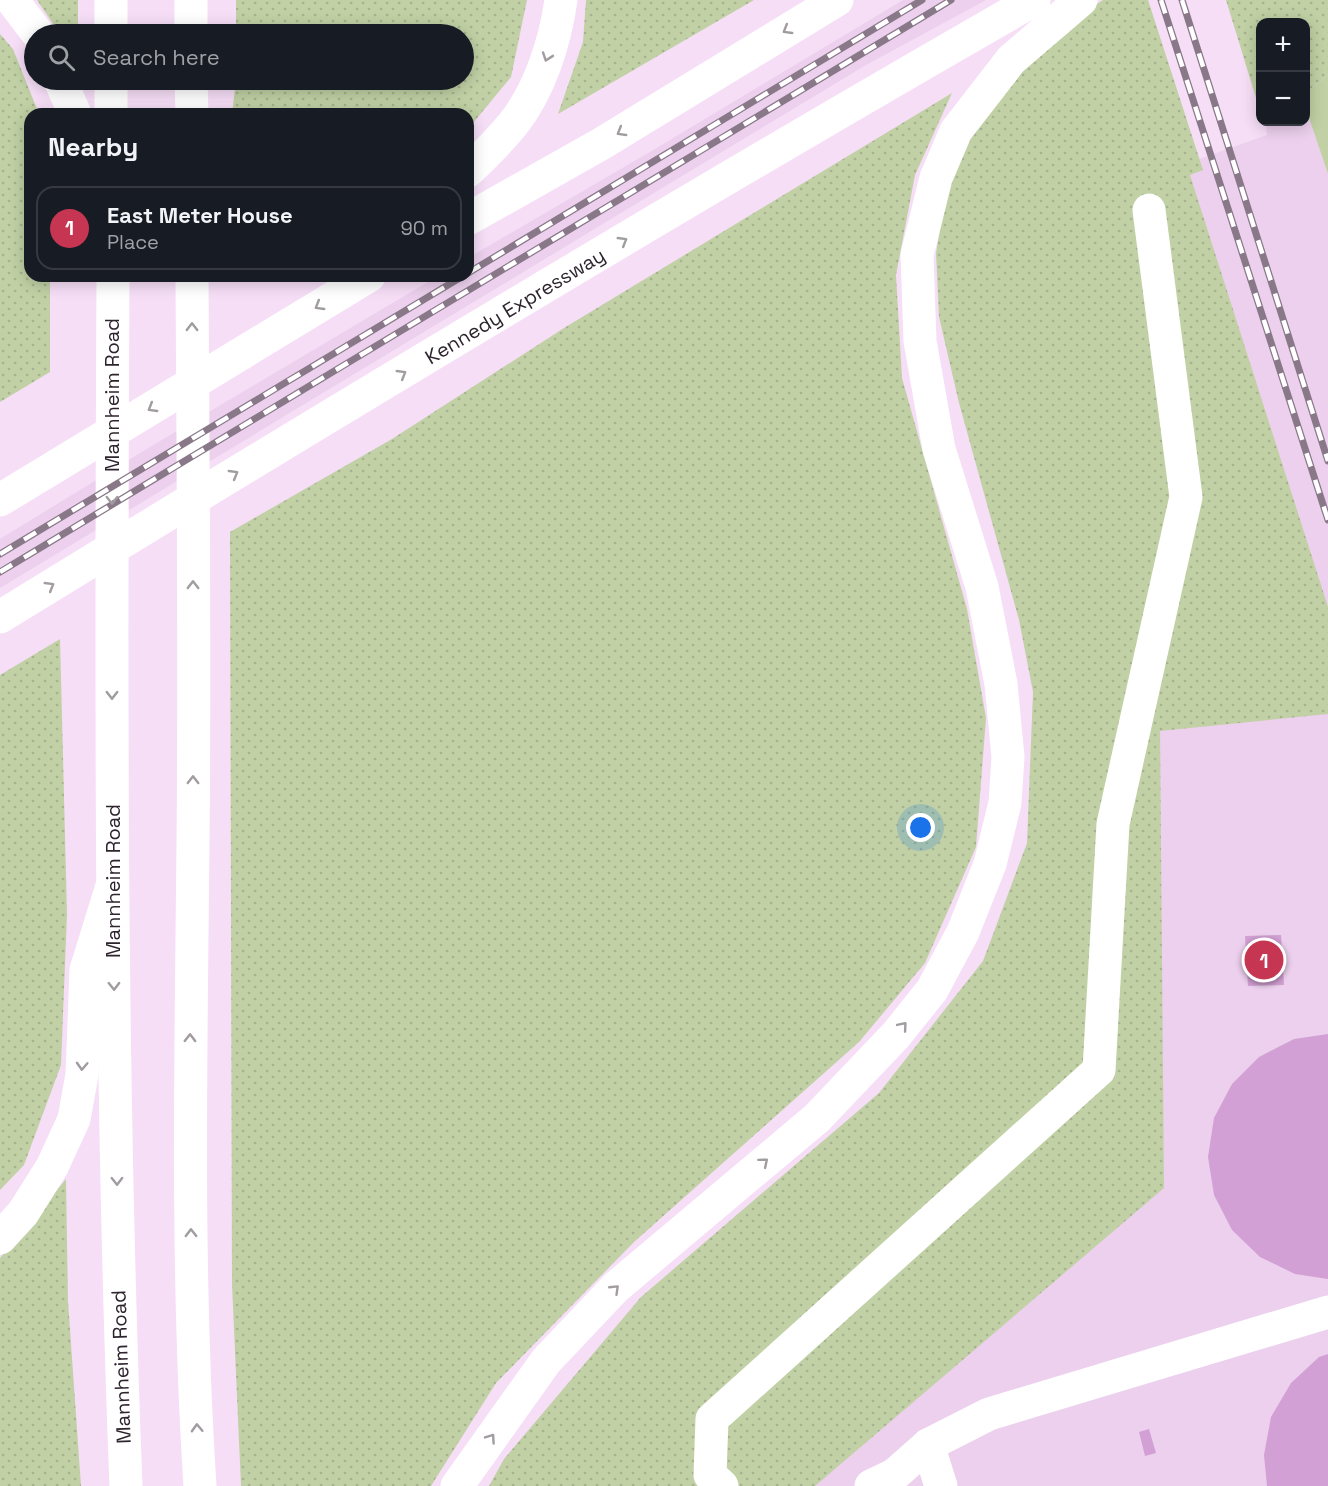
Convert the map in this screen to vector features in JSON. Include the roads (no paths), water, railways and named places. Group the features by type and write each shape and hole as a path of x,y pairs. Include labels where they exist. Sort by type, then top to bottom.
{"main road":[{"path":"12,0 30,24"},
{"path":"111,0 111,24"},
{"path":"191,0 191,24"},
{"path":"474,165 514,122 539,80 557,30 561,0"},
{"path":"474,216 601,144 837,0"},
{"name":"Kennedy Expressway","path":"0,617 227,478 831,116 1034,0"},
{"path":"457,1486 546,1361 616,1287 817,1118 896,1035 932,990 963,932 990,864 1005,803 1008,757 1001,684 982,587 939,449 920,341 917,255 936,178 956,131 1011,60 1081,0"},
{"path":"64,90 72,108"},
{"path":"111,90 111,108"},
{"path":"191,90 192,108"},
{"path":"722,1486 710,1475 712,1419 1099,1070 1113,824 1186,497 1149,210"},
{"name":"Mannheim Road","path":"113,282 112,886 118,1291 126,1486"},
{"path":"192,282 193,839 189,1120 192,1297 200,1486"},
{"path":"0,500 359,282"},
{"path":"0,1238 23,1213 52,1167 74,1119 82,1075 86,969 112,886"},
{"path":"871,1486 894,1475 928,1445 989,1414 1328,1312"},
{"path":"928,1445 940,1486"}],"railway":[{"path":"474,269 922,0"},
{"path":"0,572 951,0"},
{"path":"1161,0 1328,520"},
{"path":"1182,0 1328,461"},
{"path":"0,554 453,282"}],"place":[{"name":"East Meter House","path":"1264,960"}]}
